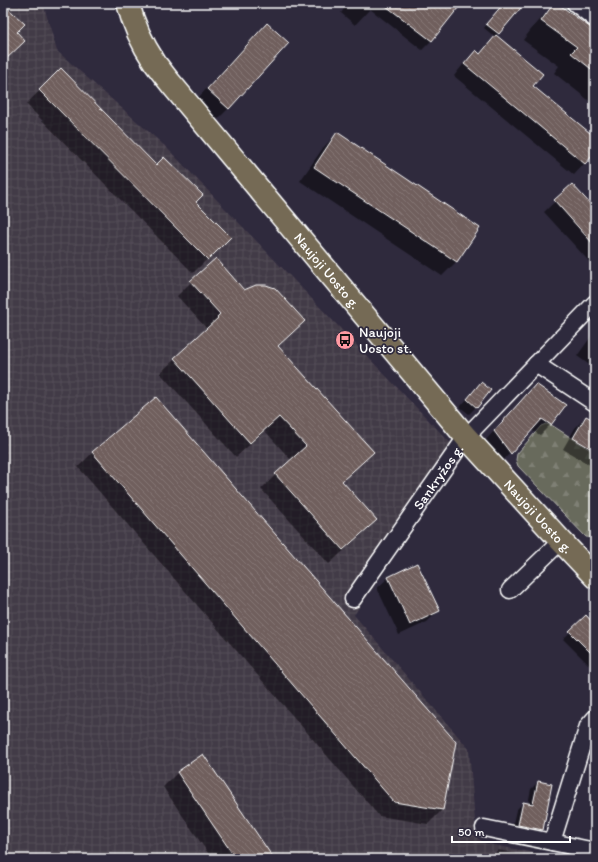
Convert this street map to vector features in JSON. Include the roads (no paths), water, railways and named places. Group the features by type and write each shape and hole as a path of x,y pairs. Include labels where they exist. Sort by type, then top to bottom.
{"main road":[{"name":"Naujoji Uosto g.","path":"128,3 141,39 160,69 466,437 561,542 595,577"}],"street":[{"path":"575,3 595,19"},
{"name":"Sankryžos g.","path":"353,599 466,437 595,304"},
{"path":"536,364 595,402"},
{"path":"510,590 561,542"},
{"path":"552,842 588,726 595,718"},
{"path":"484,828 595,851"}],"place":[{"name":"Naujoji Uosto st.","path":"345,340"}]}
